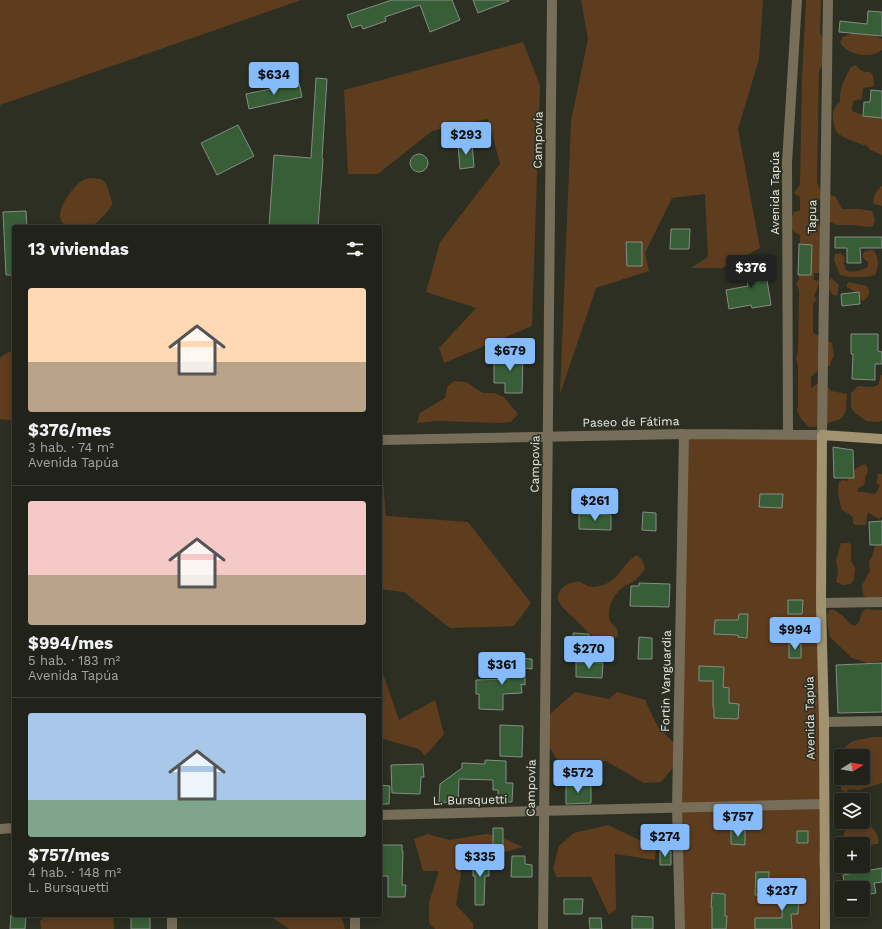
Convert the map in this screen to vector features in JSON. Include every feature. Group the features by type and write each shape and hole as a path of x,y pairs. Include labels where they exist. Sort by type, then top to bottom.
{"street":[{"name":"Campovía","path":"543,929 552,0"},
{"name":"Avenida Tapúa","path":"788,435 787,163 797,0"},
{"name":"Tapua","path":"822,435 828,0"},
{"name":"Paseo de Fátima","path":"382,440 684,434 822,435 882,439"},
{"name":"Fortin Vanguardia","path":"680,929 677,808 684,434"},
{"name":"Avenida Tapúa","path":"822,435 821,603 824,722 825,929"},
{"path":"821,603 882,602"},
{"path":"824,722 882,721"},
{"name":"L. Bursquetti","path":"382,815 824,804"},
{"path":"0,829 12,828"},
{"path":"172,917 172,929"},
{"path":"355,917 355,929"}],"shaded area":[{"path":"0,0 301,0 0,105"},
{"path":"581,0 763,0 759,59 738,129 760,248 723,268 691,268 708,257 705,194 672,198 645,253 649,271 596,288 560,394 571,121 588,39"},
{"path":"806,0 821,0 820,33 832,56 819,70 817,182 823,193 835,196 842,209 872,211 875,221 873,226 867,227 837,225 823,219 822,199 816,200 815,221 823,228 822,272 814,273 814,280 820,281 814,296 817,300 813,303 813,333 832,343 834,356 830,366 820,369 811,377 811,388 820,382 825,382 831,391 847,394 846,408 843,417 825,426 809,427 801,419 797,410 798,366 796,358 798,352 799,291 796,283 799,279 800,235 794,231 791,225 794,212 800,210 800,197 794,193 800,185 802,77"},
{"path":"853,33 868,33 882,39 882,50 872,55 860,55 853,53 843,47 840,42 843,37"},
{"path":"523,42 540,85 532,326 444,363 439,348 476,308 426,292 440,242 500,164 488,119 432,131 378,174 348,174 344,90"},
{"path":"856,65 860,70 870,72 873,75 874,86 863,88 862,99 853,101 852,110 866,117 882,110 882,155 870,150 867,146 841,136 835,128 833,112 835,107 840,102 840,92 843,83 851,67"},
{"path":"88,178 104,181 111,199 111,207 92,225 66,225 61,220 60,215 63,204 70,192 79,183"},
{"path":"882,186 882,206 874,204 873,202 875,194"},
{"path":"873,250 878,262 875,275 866,277 849,277 840,275 834,260 835,254 840,253 844,256 845,262 843,262 846,270 854,272 868,267 868,262 862,255 865,251"},
{"path":"831,278 839,285 837,296 833,295 827,287"},
{"path":"849,282 867,286 869,295 867,298 863,301 861,300 857,293 847,287"},
{"path":"12,351 12,421 0,419 0,358"},
{"path":"881,375 882,421 866,421 851,408 851,393 858,386 873,387 878,385"},
{"path":"454,381 466,382 483,393 494,393 504,397 518,414 511,422 501,423 437,421 417,423 420,413 445,398 447,387"},
{"path":"684,434 822,435 824,804 819,808 819,852 822,855 822,865 819,867 819,929 680,929 677,763 661,782 644,783 606,761 561,767 545,739 543,720 575,692 609,699 617,692 645,700 658,727 678,747"},
{"path":"865,464 868,469 867,475 865,476 864,485 857,491 872,494 876,493 880,485 876,483 878,477 877,474 882,474 882,517 879,519 869,513 867,514 866,525 855,525 853,523 853,518 842,510 838,489 839,482 843,480 847,481 854,470"},
{"path":"382,467 386,516 468,522 531,603 514,626 450,628 404,592 382,589"},
{"path":"882,541 882,600 867,598 863,595 862,585 870,571 869,561 872,557 876,542"},
{"path":"841,543 849,543 851,545 851,561 855,571 854,579 851,584 843,585 836,582 838,571 836,561"},
{"path":"637,555 642,560 645,569 632,583 624,586 612,600 609,617 617,629 618,636 608,641 597,639 560,604 558,599 559,592 565,586 575,582 580,582 592,587 608,583 617,576 632,558"},
{"path":"866,609 882,610 882,661 868,663 852,658 830,637 827,615 829,610 834,610 843,616 850,624 855,626 859,622 862,612"},
{"path":"382,671 399,720 435,700 444,734 425,756 419,749 382,739"},
{"path":"873,737 882,737 882,783 859,790 849,789 846,792 841,790 841,785 870,785 870,749 844,749 853,741"},
{"path":"608,825 656,848 655,860 615,854 616,909 609,915 591,877 557,877 553,869 559,846 574,833"},
{"path":"870,825 877,834 878,844 870,846 870,837 843,836 846,829 870,829"},
{"path":"427,834 450,840 486,834 498,836 523,847 505,852 486,847 469,852 463,860 456,905 473,923 473,929 435,929 429,923 429,902 439,871 423,871 414,839"},
{"path":"44,917 113,917 114,929 41,929 40,921"},
{"path":"269,917 342,917 345,929 289,929"}],"building":[{"path":"392,0 452,0 460,20 430,32 420,5 385,17 386,21 363,29 361,25 352,28 347,15"},
{"path":"473,0 509,0 509,1 478,13"},
{"path":"868,11 882,12 882,36 839,32 840,21 867,24"},
{"path":"316,78 327,79 318,225 269,225 274,155 311,158"},
{"path":"299,83 302,97 249,109 246,94"},
{"path":"871,90 882,91 882,118 863,116 864,102 870,102"},
{"path":"238,125 254,156 217,175 201,143"},
{"path":"472,143 474,167 460,169 458,145"},
{"path":"419,154 425,157 428,163 425,169 419,172 413,169 410,163 413,157"},
{"path":"26,211 27,225 12,225 12,275 6,275 3,212"},
{"path":"671,229 690,229 689,249 670,249"},
{"path":"835,237 882,237 882,248 860,248 861,263 847,263 847,248 835,248"},
{"path":"626,242 642,242 642,266 627,266"},
{"path":"799,244 812,245 811,275 798,275"},
{"path":"764,262 771,305 752,308 751,305 729,309 726,290 748,286 745,265"},
{"path":"859,292 860,304 842,306 841,294"},
{"path":"851,334 878,334 878,351 882,352 882,364 875,364 875,380 852,379 853,354 851,354"},
{"path":"505,353 523,354 522,393 505,393 505,383 494,383 494,357 505,358"},
{"path":"833,447 853,450 854,478 834,478"},
{"path":"760,494 783,494 782,508 759,507"},
{"path":"643,512 656,513 656,531 642,530"},
{"path":"579,514 611,515 611,530 579,529"},
{"path":"882,521 882,545 870,545 869,522"},
{"path":"639,583 670,584 669,607 630,606 631,586 639,586"},
{"path":"788,600 803,600 802,614 788,614"},
{"path":"739,614 748,614 747,638 738,637 738,635 714,634 715,620 738,620"},
{"path":"573,633 589,634 589,644 573,644"},
{"path":"639,637 652,638 652,659 638,659"},
{"path":"789,644 801,644 801,658 789,658"},
{"path":"513,658 532,659 532,669 525,668 525,685 521,684 522,693 503,694 503,710 479,709 479,694 476,694 476,680 508,679 509,672 512,672"},
{"path":"576,662 603,663 602,678 576,677"},
{"path":"882,663 882,712 838,713 836,665"},
{"path":"699,666 724,667 723,687 729,688 729,703 739,704 738,719 714,718 713,681 699,681"},
{"path":"500,725 523,726 522,757 500,756"},
{"path":"485,760 506,761 506,783 513,783 512,802 498,802 498,790 493,790 493,780 459,779 458,803 439,802 440,784 462,768 462,763 485,764"},
{"path":"423,764 424,777 421,777 420,794 392,793 391,765"},
{"path":"566,783 591,784 591,803 566,804"},
{"path":"382,785 390,786 389,804 382,804"},
{"path":"493,828 503,828 503,845 493,845"},
{"path":"731,830 745,831 745,845 731,844"},
{"path":"797,831 808,831 808,843 797,843"},
{"path":"382,845 402,845 402,885 406,885 405,897 388,897 388,876 382,876"},
{"path":"660,850 671,851 671,865 660,865"},
{"path":"473,856 489,857 489,876 485,876 484,905 475,905"},
{"path":"512,856 525,856 525,864 532,865 532,877 511,877"},
{"path":"882,868 882,882 874,883 876,893 870,894 870,881 844,881 843,875 870,873 870,870"},
{"path":"756,872 769,872 768,895 755,895"},
{"path":"783,888 799,888 798,914 791,914 792,929 755,929 755,918 782,918"},
{"path":"712,893 725,894 725,916 727,916 726,929 712,929"},
{"path":"564,899 583,899 582,914 564,914"},
{"path":"11,915 12,917 26,917 25,929 10,929"},
{"path":"632,916 653,917 653,929 632,929"},
{"path":"131,917 150,917 150,929 131,929"},
{"path":"589,918 601,918 602,929 590,929"}]}
